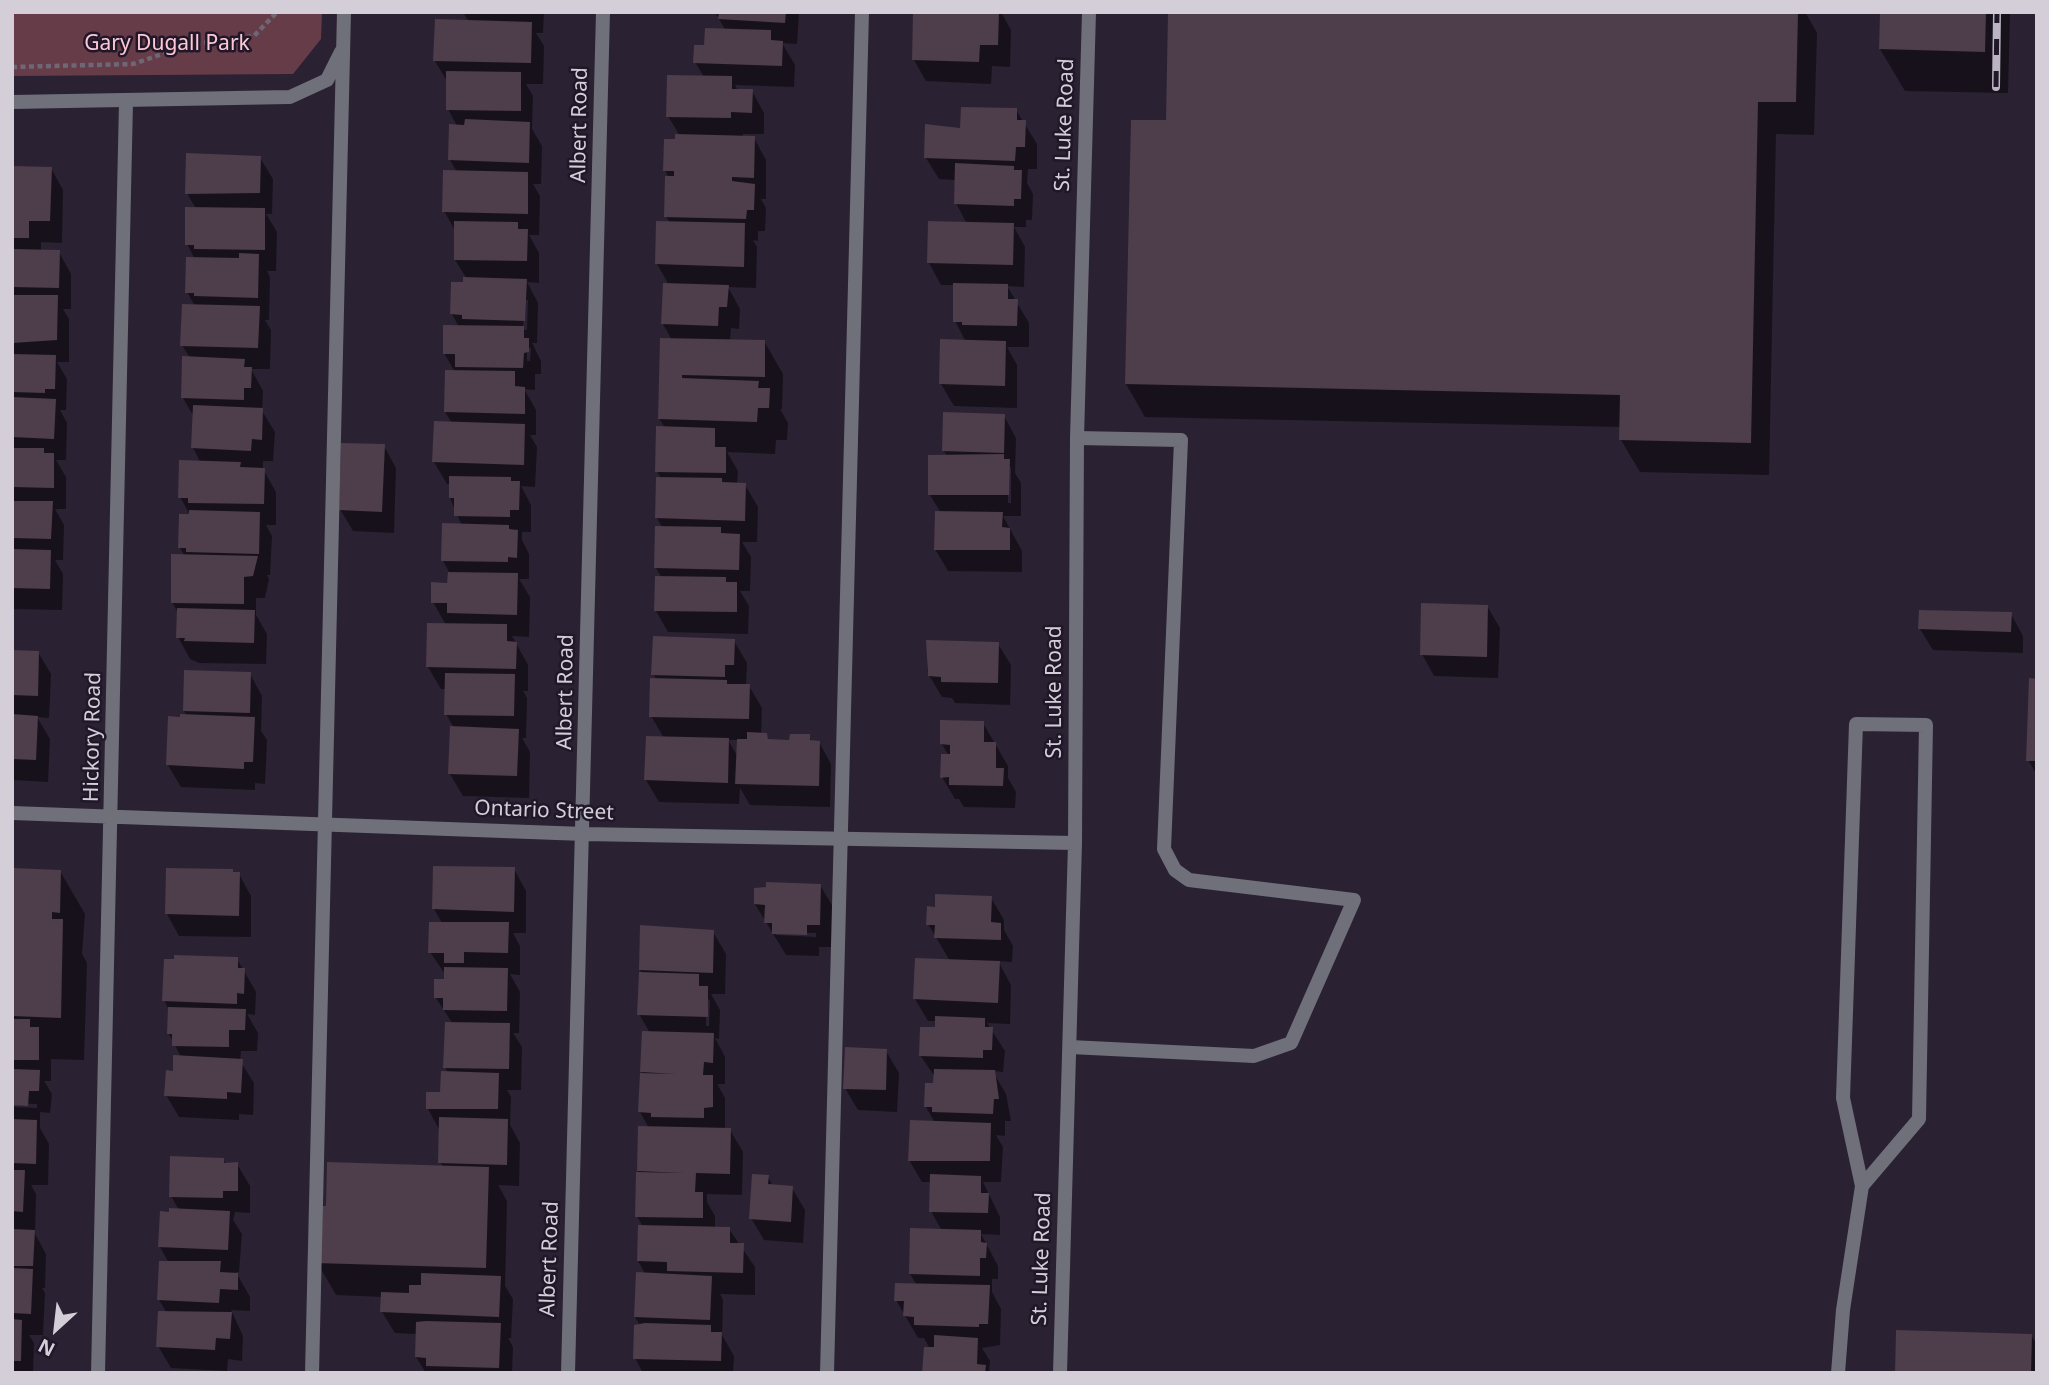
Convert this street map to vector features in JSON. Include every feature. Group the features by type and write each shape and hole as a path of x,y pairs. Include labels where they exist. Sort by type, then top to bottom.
{"street":[{"path":"312,1373 344,12"},
{"name":"Albert Road","path":"568,1373 584,834 603,12"},
{"path":"827,1373 862,12"},
{"name":"St. Luke Road","path":"1060,1373 1075,844 1077,438 1089,12"},
{"path":"12,102 290,97 327,80 343,48"},
{"name":"Hickory Road","path":"98,1373 113,817 127,102"},
{"path":"1070,1047 1254,1056 1291,1043 1354,900 1189,880 1175,870 1164,849 1181,440 1077,438"},
{"path":"1838,1373 1843,1310 1862,1186 1843,1098 1856,724 1926,725 1919,1119 1862,1186"},
{"name":"Ontario Street","path":"12,813 584,834 840,837 1075,844"}],"path":[{"path":"12,67 133,64 189,45 254,36 277,12"}],"green space":[{"name":"Gary Dugall Park","path":"12,12 322,12 321,39 293,74 12,76"}],"building":[{"path":"719,12 786,12 785,23 718,19"},
{"path":"913,12 999,12 998,45 980,45 979,62 912,60"},
{"path":"1168,12 1798,12 1796,102 1758,102 1751,443 1619,440 1620,395 1125,384 1131,120 1166,120"},
{"path":"1880,12 1986,12 1985,52 1879,49"},
{"path":"435,19 532,22 531,63 433,61"},
{"path":"705,28 771,30 771,40 783,41 782,66 693,63 694,45 704,45"},
{"path":"446,71 521,72 521,111 446,110"},
{"path":"667,75 732,76 732,89 753,89 752,113 731,112 731,118 666,117"},
{"path":"961,107 1017,108 1017,120 1026,120 1025,147 1016,147 1015,161 924,158 925,124 960,128"},
{"path":"465,119 530,122 529,163 448,160 449,124 464,125"},
{"path":"675,134 755,136 754,178 732,177 732,181 755,184 754,210 747,210 746,219 664,217 665,176 674,176 674,171 663,171 664,139 675,139"},
{"path":"186,153 261,156 260,193 185,194"},
{"path":"955,163 1014,166 1014,170 1022,170 1021,199 1014,199 1014,206 954,204"},
{"path":"12,166 52,167 50,221 29,221 29,238 12,238"},
{"path":"443,170 528,172 528,214 442,212"},
{"path":"185,207 265,208 265,250 194,249 194,245 185,245"},
{"path":"454,221 518,222 518,229 528,229 527,261 454,260"},
{"path":"656,221 745,223 744,267 655,264"},
{"path":"928,221 1014,223 1013,265 927,263"},
{"path":"12,249 60,250 59,288 12,287"},
{"path":"239,253 259,254 258,298 194,296 194,293 185,293 186,257 239,258"},
{"path":"463,277 527,279 525,321 462,319 462,315 450,314 451,282 463,282"},
{"path":"663,283 729,285 727,307 719,307 718,326 661,324"},
{"path":"953,283 1008,284 1008,299 1018,299 1017,326 962,325 962,322 953,322"},
{"path":"12,295 58,295 57,340 12,343"},
{"path":"182,304 260,306 258,348 180,346"},
{"path":"443,325 524,326 524,338 529,338 529,352 524,353 523,368 455,367 455,354 443,354"},
{"path":"660,338 765,340 765,377 682,375 682,378 759,381 758,388 770,388 769,408 758,408 757,422 658,419"},
{"path":"940,339 1006,341 1005,386 939,384"},
{"path":"12,354 56,355 55,389 45,389 45,393 12,392"},
{"path":"182,356 245,359 244,367 252,367 251,388 244,388 244,400 181,398"},
{"path":"445,370 515,371 515,386 525,387 525,414 444,412"},
{"path":"12,397 56,399 54,439 12,437"},
{"path":"193,405 263,408 262,440 252,439 251,451 191,448"},
{"path":"943,412 1005,414 1004,453 942,451"},
{"path":"434,421 525,424 524,465 432,462"},
{"path":"656,426 715,428 715,447 726,447 726,473 655,472"},
{"path":"341,443 385,444 382,512 339,510"},
{"path":"12,448 44,448 44,453 54,453 54,488 12,487"},
{"path":"1004,454 1004,459 1010,459 1009,495 928,495 928,455"},
{"path":"179,460 241,462 240,467 265,468 264,504 188,503 188,498 178,498"},
{"path":"449,476 511,477 511,481 520,481 519,510 510,510 510,517 454,516 454,498 449,498"},
{"path":"656,477 722,478 722,482 746,483 745,521 655,518"},
{"path":"12,501 53,501 51,539 12,538"},
{"path":"189,510 260,512 259,554 186,552 186,548 178,548 179,514 189,514"},
{"path":"935,511 1003,512 1002,527 1010,528 1010,550 934,550"},
{"path":"442,523 509,525 509,529 518,530 517,558 508,557 508,562 441,561"},
{"path":"655,526 721,527 721,533 740,534 739,570 654,568"},
{"path":"12,549 51,550 50,589 12,588"},
{"path":"171,554 258,556 253,576 244,577 244,604 171,603"},
{"path":"448,572 518,573 517,615 447,613 447,603 431,603 431,582 447,583"},
{"path":"655,576 726,577 726,582 737,582 737,612 654,611"},
{"path":"1421,603 1488,605 1487,657 1420,655"},
{"path":"177,608 255,610 254,643 184,641 185,638 176,638"},
{"path":"1919,610 2012,612 2011,632 1918,629"},
{"path":"427,623 507,624 507,641 517,642 516,669 426,667"},
{"path":"653,636 735,639 734,665 725,665 725,677 651,675"},
{"path":"926,640 999,642 998,683 941,682 941,677 928,676"},
{"path":"12,650 39,651 38,696 12,695"},
{"path":"184,670 251,672 250,713 183,711"},
{"path":"445,673 515,674 514,716 444,715"},
{"path":"650,678 727,680 727,684 750,684 749,719 649,717"},
{"path":"2029,678 2037,679 2037,761 2026,761"},
{"path":"12,714 38,716 36,760 12,759"},
{"path":"180,714 255,717 253,762 244,762 244,769 166,765 168,716 180,717"},
{"path":"940,720 984,721 984,742 996,742 996,768 1004,768 1003,786 949,785 949,777 940,778 941,754 950,754 950,745 940,744"},
{"path":"450,726 519,729 517,776 448,774"},
{"path":"747,732 767,733 768,739 789,740 790,734 810,734 810,740 820,741 819,786 735,784 737,739 747,739"},
{"path":"646,736 729,738 728,783 644,780"},
{"path":"433,866 515,867 514,912 432,909"},
{"path":"12,868 61,870 60,913 52,912 52,919 63,919 61,1018 12,1016"},
{"path":"166,868 233,869 233,872 240,872 239,916 165,914"},
{"path":"766,882 821,884 820,925 807,925 807,935 772,934 772,923 764,923 765,905 754,904 754,888 766,887"},
{"path":"935,894 992,896 991,922 1001,923 1001,940 934,938 935,925 926,925 927,906 935,907"},
{"path":"429,922 509,922 508,953 464,952 464,963 444,963 444,953 428,953"},
{"path":"640,925 714,930 713,973 639,970"},
{"path":"174,955 238,957 238,968 245,968 244,994 237,993 237,1004 162,1001 164,959 174,959"},
{"path":"915,958 1000,961 998,1003 913,999"},
{"path":"444,967 508,968 507,1011 443,1010 443,998 434,998 434,979 444,979"},
{"path":"639,972 699,974 699,986 708,986 708,1017 637,1015"},
{"path":"168,1007 246,1009 245,1030 229,1030 229,1047 172,1046 172,1034 167,1034"},
{"path":"935,1016 985,1018 985,1027 993,1027 992,1050 983,1050 983,1058 919,1056 920,1027 935,1027"},
{"path":"12,1019 30,1019 30,1027 39,1027 39,1060 12,1060"},
{"path":"445,1022 510,1023 509,1069 443,1068"},
{"path":"642,1031 714,1033 713,1063 704,1062 703,1075 713,1075 713,1107 704,1108 704,1118 651,1117 651,1113 638,1112 640,1073 676,1074 640,1072"},
{"path":"845,1047 887,1049 886,1090 843,1089"},
{"path":"173,1055 243,1059 241,1093 227,1092 227,1099 164,1096 166,1070 173,1071"},
{"path":"12,1069 40,1070 39,1091 29,1091 28,1106 12,1105"},
{"path":"934,1069 995,1070 999,1099 994,1099 993,1114 932,1112 932,1107 924,1107 925,1083 933,1083"},
{"path":"441,1071 499,1073 498,1109 426,1109 426,1092 440,1092"},
{"path":"439,1117 508,1119 507,1165 438,1163"},
{"path":"12,1119 37,1120 36,1164 12,1163"},
{"path":"910,1120 991,1123 990,1161 908,1161"},
{"path":"638,1126 731,1128 730,1174 696,1173 695,1192 703,1192 703,1218 635,1217 636,1172 685,1173 637,1171"},
{"path":"170,1156 224,1158 224,1163 238,1162 238,1191 223,1191 223,1198 169,1197"},
{"path":"327,1162 489,1167 486,1268 315,1263 317,1206 326,1206"},
{"path":"12,1170 25,1170 23,1212 12,1211"},
{"path":"752,1174 769,1175 768,1184 793,1186 791,1222 749,1219"},
{"path":"930,1174 981,1176 981,1193 989,1193 988,1213 929,1212"},
{"path":"169,1208 230,1211 228,1250 158,1247 160,1211 169,1212"},
{"path":"638,1225 730,1227 730,1243 744,1243 743,1273 667,1271 667,1262 637,1261"},
{"path":"910,1228 981,1230 981,1242 987,1243 986,1258 980,1258 980,1276 909,1274"},
{"path":"12,1229 35,1230 33,1266 12,1266"},
{"path":"159,1261 221,1261 220,1272 238,1273 238,1290 220,1289 219,1303 157,1300"},
{"path":"12,1268 33,1269 31,1314 12,1313"},
{"path":"636,1272 712,1276 710,1320 634,1317"},
{"path":"421,1273 501,1276 499,1317 380,1312 381,1292 409,1293 409,1285 421,1285"},
{"path":"895,1283 990,1285 988,1324 979,1324 979,1327 914,1325 914,1317 903,1316 904,1301 894,1301"},
{"path":"158,1311 232,1312 230,1339 216,1338 215,1350 156,1347"},
{"path":"12,1319 22,1320 21,1361 12,1361"},
{"path":"416,1322 501,1323 499,1368 426,1366 426,1358 415,1357"},
{"path":"634,1325 711,1325 711,1332 722,1332 721,1361 633,1359"},
{"path":"1896,1330 2032,1334 2031,1373 1895,1373"},
{"path":"934,1335 978,1338 977,1364 986,1365 985,1373 922,1373 924,1347 934,1347"}],"railway":[{"path":"1996,87 1997,12"}]}
